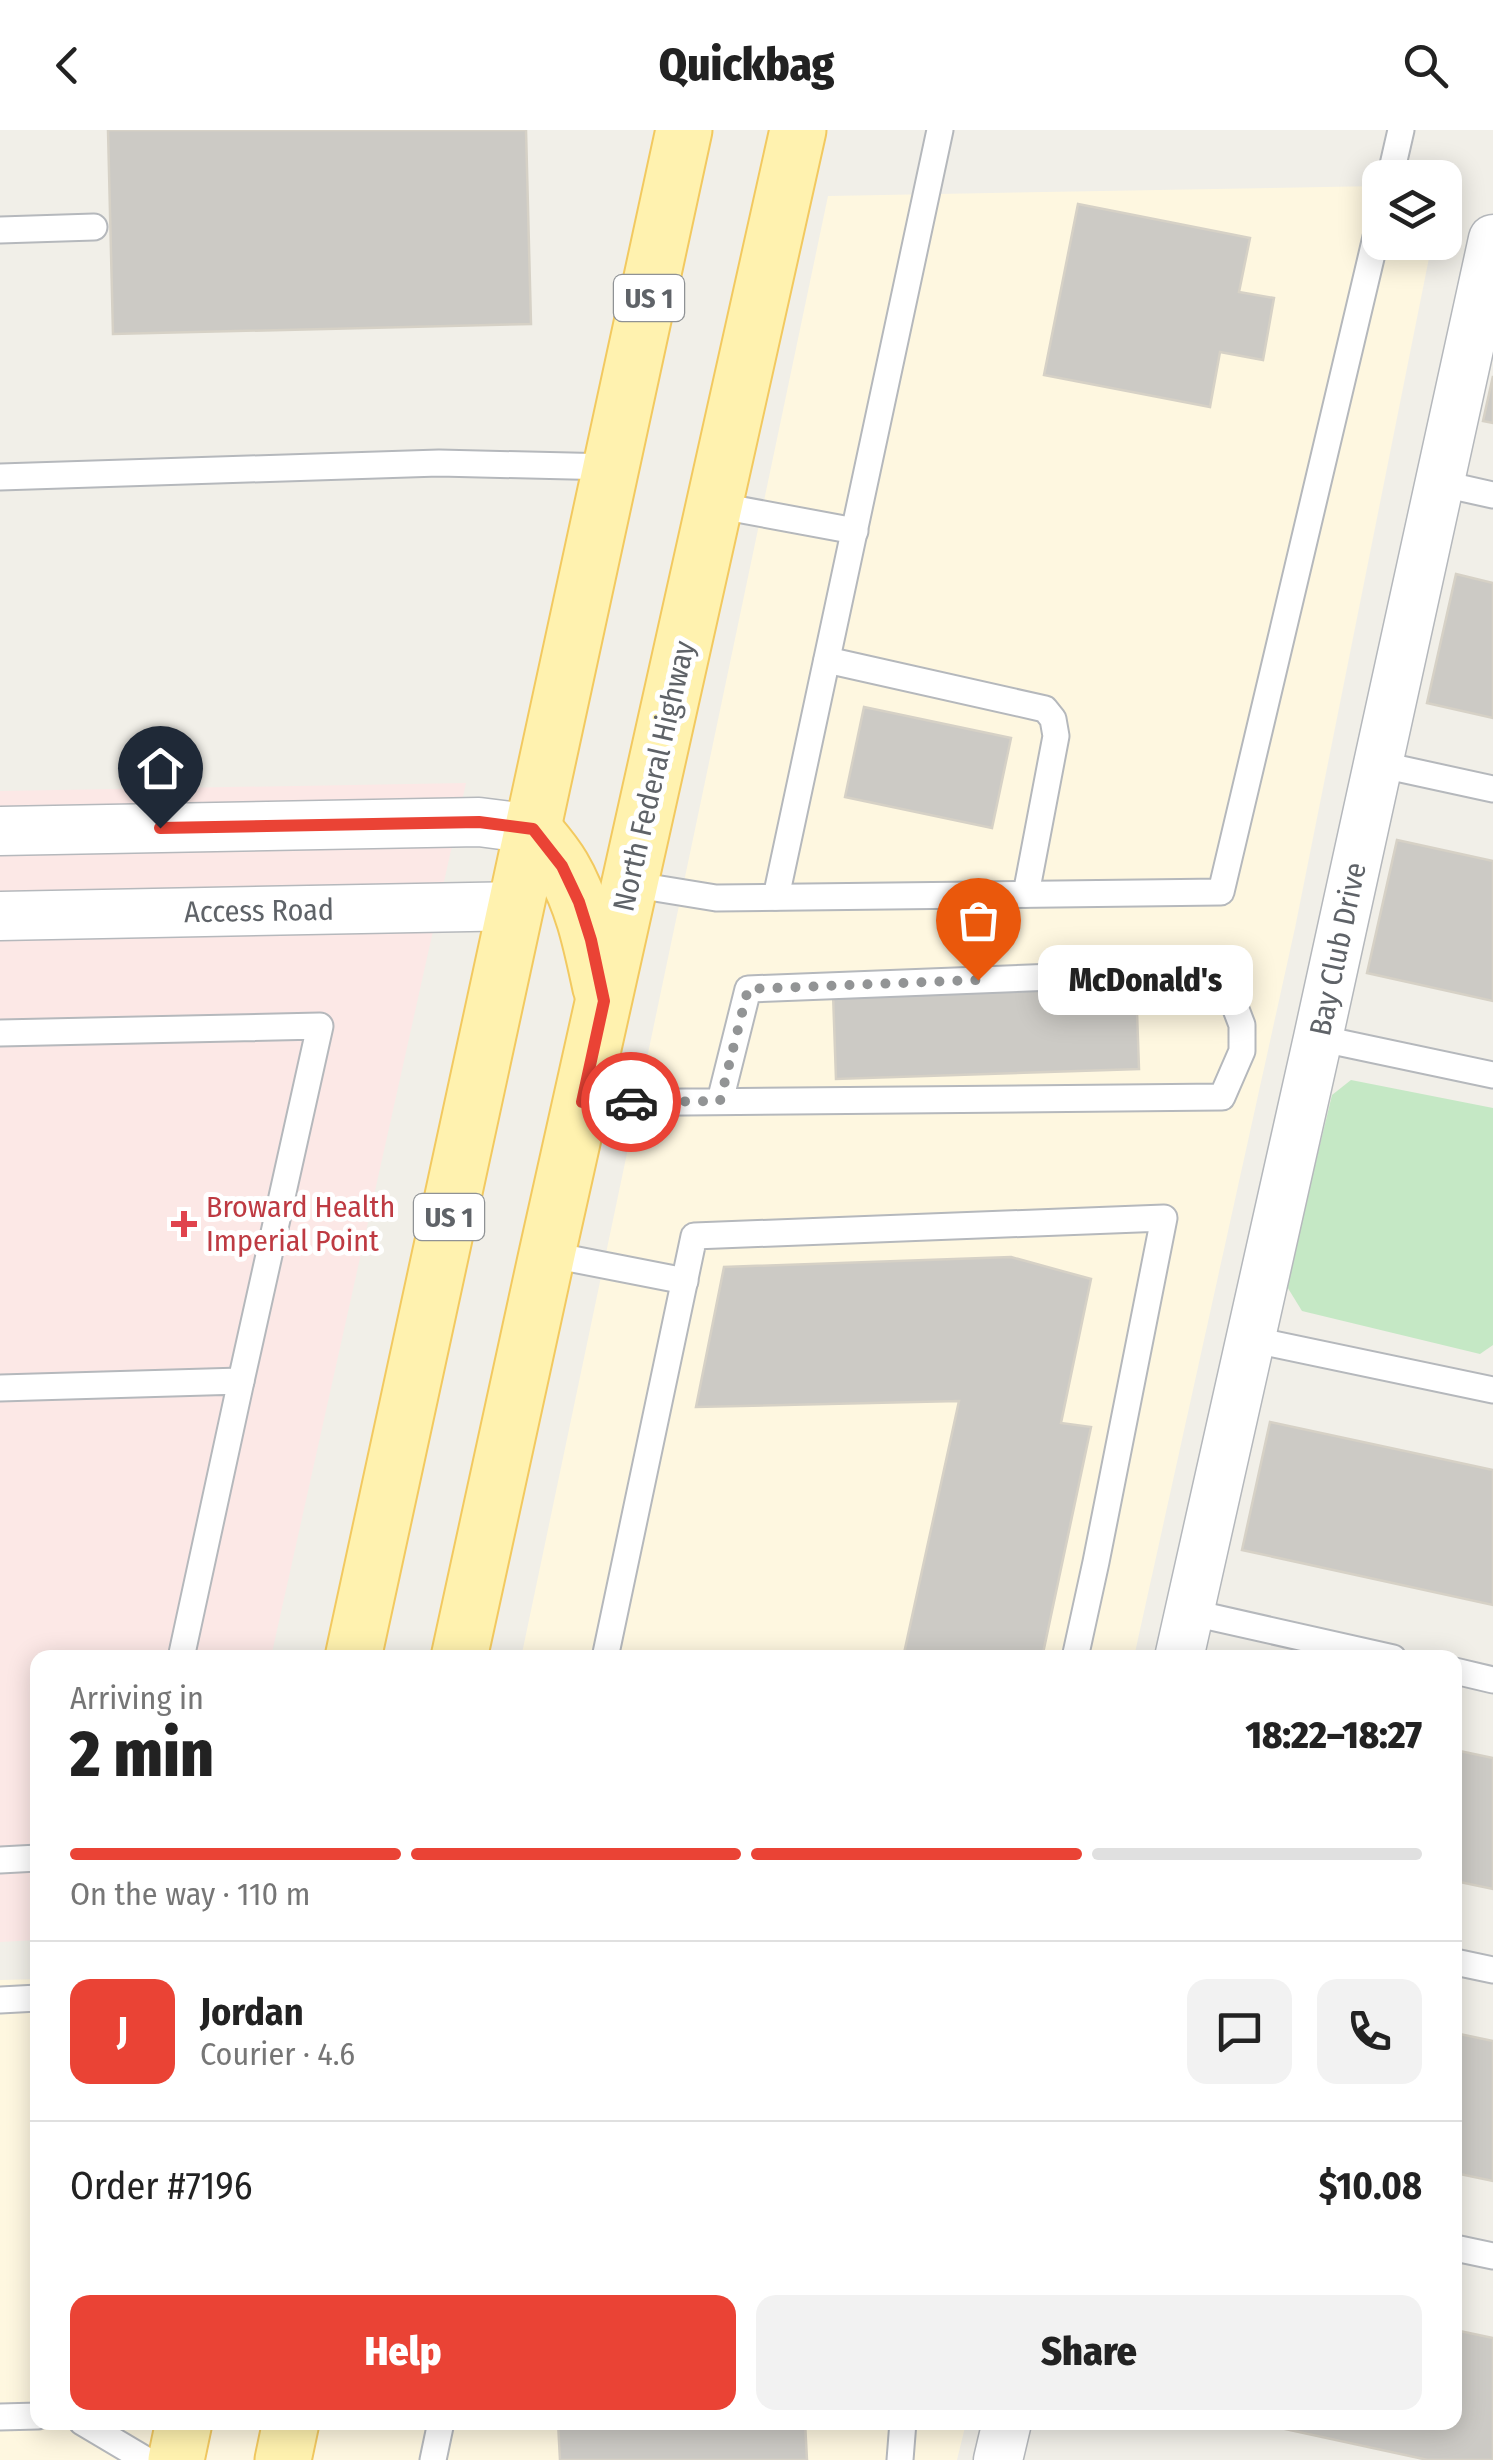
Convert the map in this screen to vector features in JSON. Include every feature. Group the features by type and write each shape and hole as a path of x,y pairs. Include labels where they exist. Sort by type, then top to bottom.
{"main road":[{"name":"US 1","path":"354,1650 684,130"},
{"name":"North Federal Highway","path":"462,1650 798,130"},
{"path":"551,752 562,816 574,844 591,864 630,884"},
{"path":"533,829 562,866 579,902 604,1001"},
{"path":"176,2460 182,2430"},
{"path":"283,2460 289,2430"}],"street":[{"name":"Bay Club Drive","path":"1181,1650 1493,239"},
{"path":"0,831 479,822 533,829"},
{"name":"Access Road","path":"0,916 517,906"},
{"path":"998,2460 1004,2430"}],"lane":[{"path":"776,898 940,130"},
{"path":"1394,160 1400,130"},
{"path":"0,230 94,227"},
{"path":"630,884 716,898 1221,892 1371,260"},
{"path":"0,477 440,463 613,467"},
{"path":"1439,483 1493,495"},
{"path":"714,505 855,531"},
{"path":"827,660 1045,709 1053,719 1056,736 1026,894"},
{"path":"1378,764 1493,790"},
{"path":"582,1102 720,1101 1222,1097 1242,1050 1242,1025 1224,978 1208,971 748,989 720,1101"},
{"path":"0,1033 320,1026 183,1650"},
{"path":"1318,1038 1493,1075"},
{"path":"607,1650 694,1236 1164,1218 1077,1650"},
{"path":"547,1254 684,1281"},
{"path":"1250,1339 1493,1390"},
{"path":"0,1388 241,1381"},
{"path":"1189,1612 1358,1650"},
{"path":"1462,1673 1493,1680"},
{"path":"0,1860 30,1858"},
{"path":"1462,1963 1493,1970"},
{"path":"0,2000 30,1998"},
{"path":"1462,2249 1493,2256"},
{"path":"0,2417 30,2416"},
{"path":"95,2430 146,2460"},
{"path":"433,2460 439,2430"},
{"path":"900,2460 902,2430"}],"shaded area":[{"path":"1362,186 1362,260 1429,260 1295,928 1136,1650 523,1650 828,196"},
{"name":"Broward Health Imperial Point","path":"466,783 273,1650 30,1650 30,1940 0,1942 0,791"},
{"path":"30,1979 30,2430 964,2430 957,2460 0,2460 0,1980"}],"green space":[{"path":"1351,1080 1493,1108 1493,1345 1480,1354 1302,1311 1286,1285 1332,1095"}],"building":[{"path":"108,130 526,130 531,324 113,334"},
{"path":"1078,204 1250,238 1239,292 1274,298 1263,360 1220,352 1210,407 1044,375"},
{"path":"1493,376 1493,423 1483,421"},
{"path":"1456,574 1493,583 1493,718 1427,703"},
{"path":"864,707 1011,738 992,828 845,797"},
{"path":"1397,840 1493,861 1493,1001 1367,973"},
{"path":"1136,983 1139,1069 836,1079 833,993"},
{"path":"1011,1257 1091,1279 1061,1423 1091,1427 1044,1650 905,1650 959,1401 696,1407 724,1267"},
{"path":"1270,1422 1493,1470 1493,1605 1242,1550"},
{"path":"1462,1751 1493,1758 1493,1889 1462,1882"},
{"path":"1462,2034 1493,2041 1493,2181 1462,2174"},
{"path":"1462,2331 1493,2338 1493,2460 1428,2460 1290,2430 1462,2430"},
{"path":"558,2430 805,2430 807,2460 560,2460"}],"way so far":[{"path":"631,1102 720,1101 748,989 978,980"}],"place":[{"name":"McDonald's","path":"978,980"},
{"name":"Broward Health Imperial Point","path":"184,1224"}],"route":[{"path":"160,828 479,822 533,829 562,866 579,902 604,1001 582,1102 631,1102"}]}
